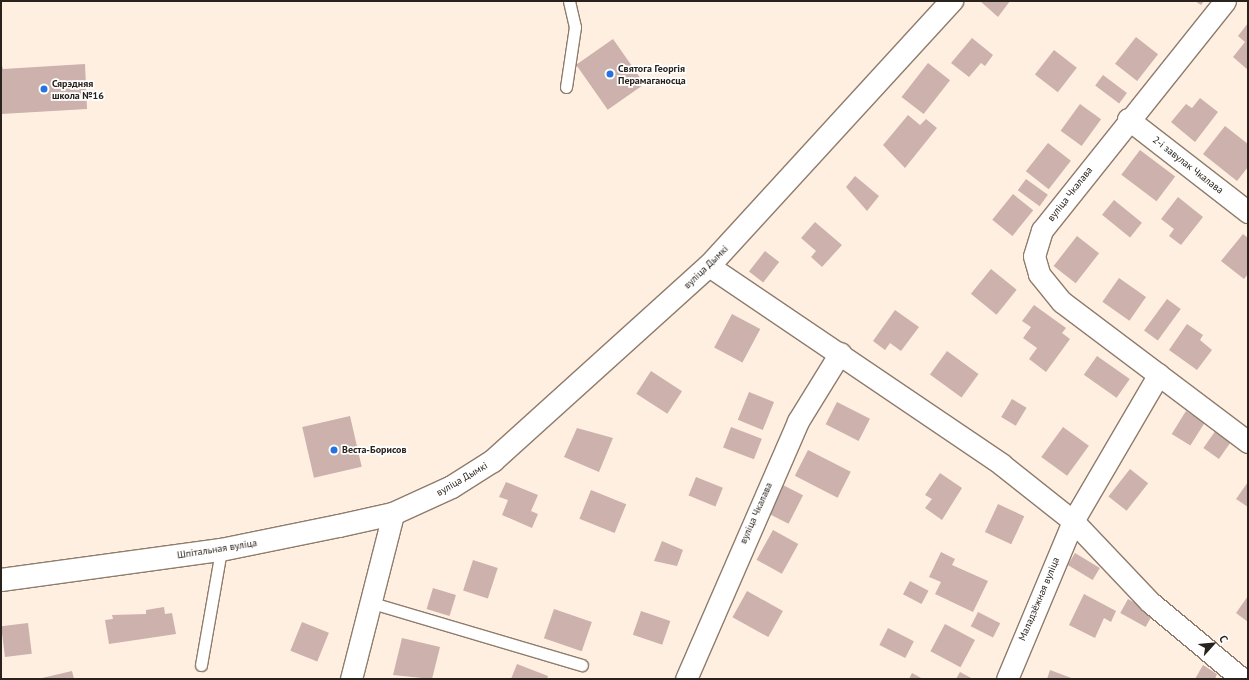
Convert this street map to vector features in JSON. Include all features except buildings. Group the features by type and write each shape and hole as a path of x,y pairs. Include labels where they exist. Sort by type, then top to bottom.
{"street":[{"name":"вуліца Дымкі","path":"428,498 492,461 709,266 952,1"},
{"name":"вуліца Чкалава","path":"1225,1 1128,119 1042,230 1034,256 1039,274 1062,302 1248,442"},
{"name":"2-і завулак Чкалава","path":"1128,119 1248,212"},
{"path":"709,266 840,353 1001,464 1073,521 1150,602 1242,679"},
{"name":"вуліца Чкалава","path":"686,679 798,422 840,353"},
{"name":"Маладзёжная вуліца","path":"1007,679 1073,521 1159,374"},
{"name":"Шпітальная вуліца","path":"1,580 221,550 393,514 428,498"},
{"path":"351,679 369,602 393,514"}],"lane":[{"path":"566,87 575,27 569,1"},
{"path":"201,665 221,550"},
{"path":"369,602 582,665"}],"place":[{"name":"Святога Георгія Перамаганосца","path":"610,74"},
{"name":"Сярэдняя школа №16","path":"44,89"},
{"name":"Веста-Борисов","path":"334,450"}]}
